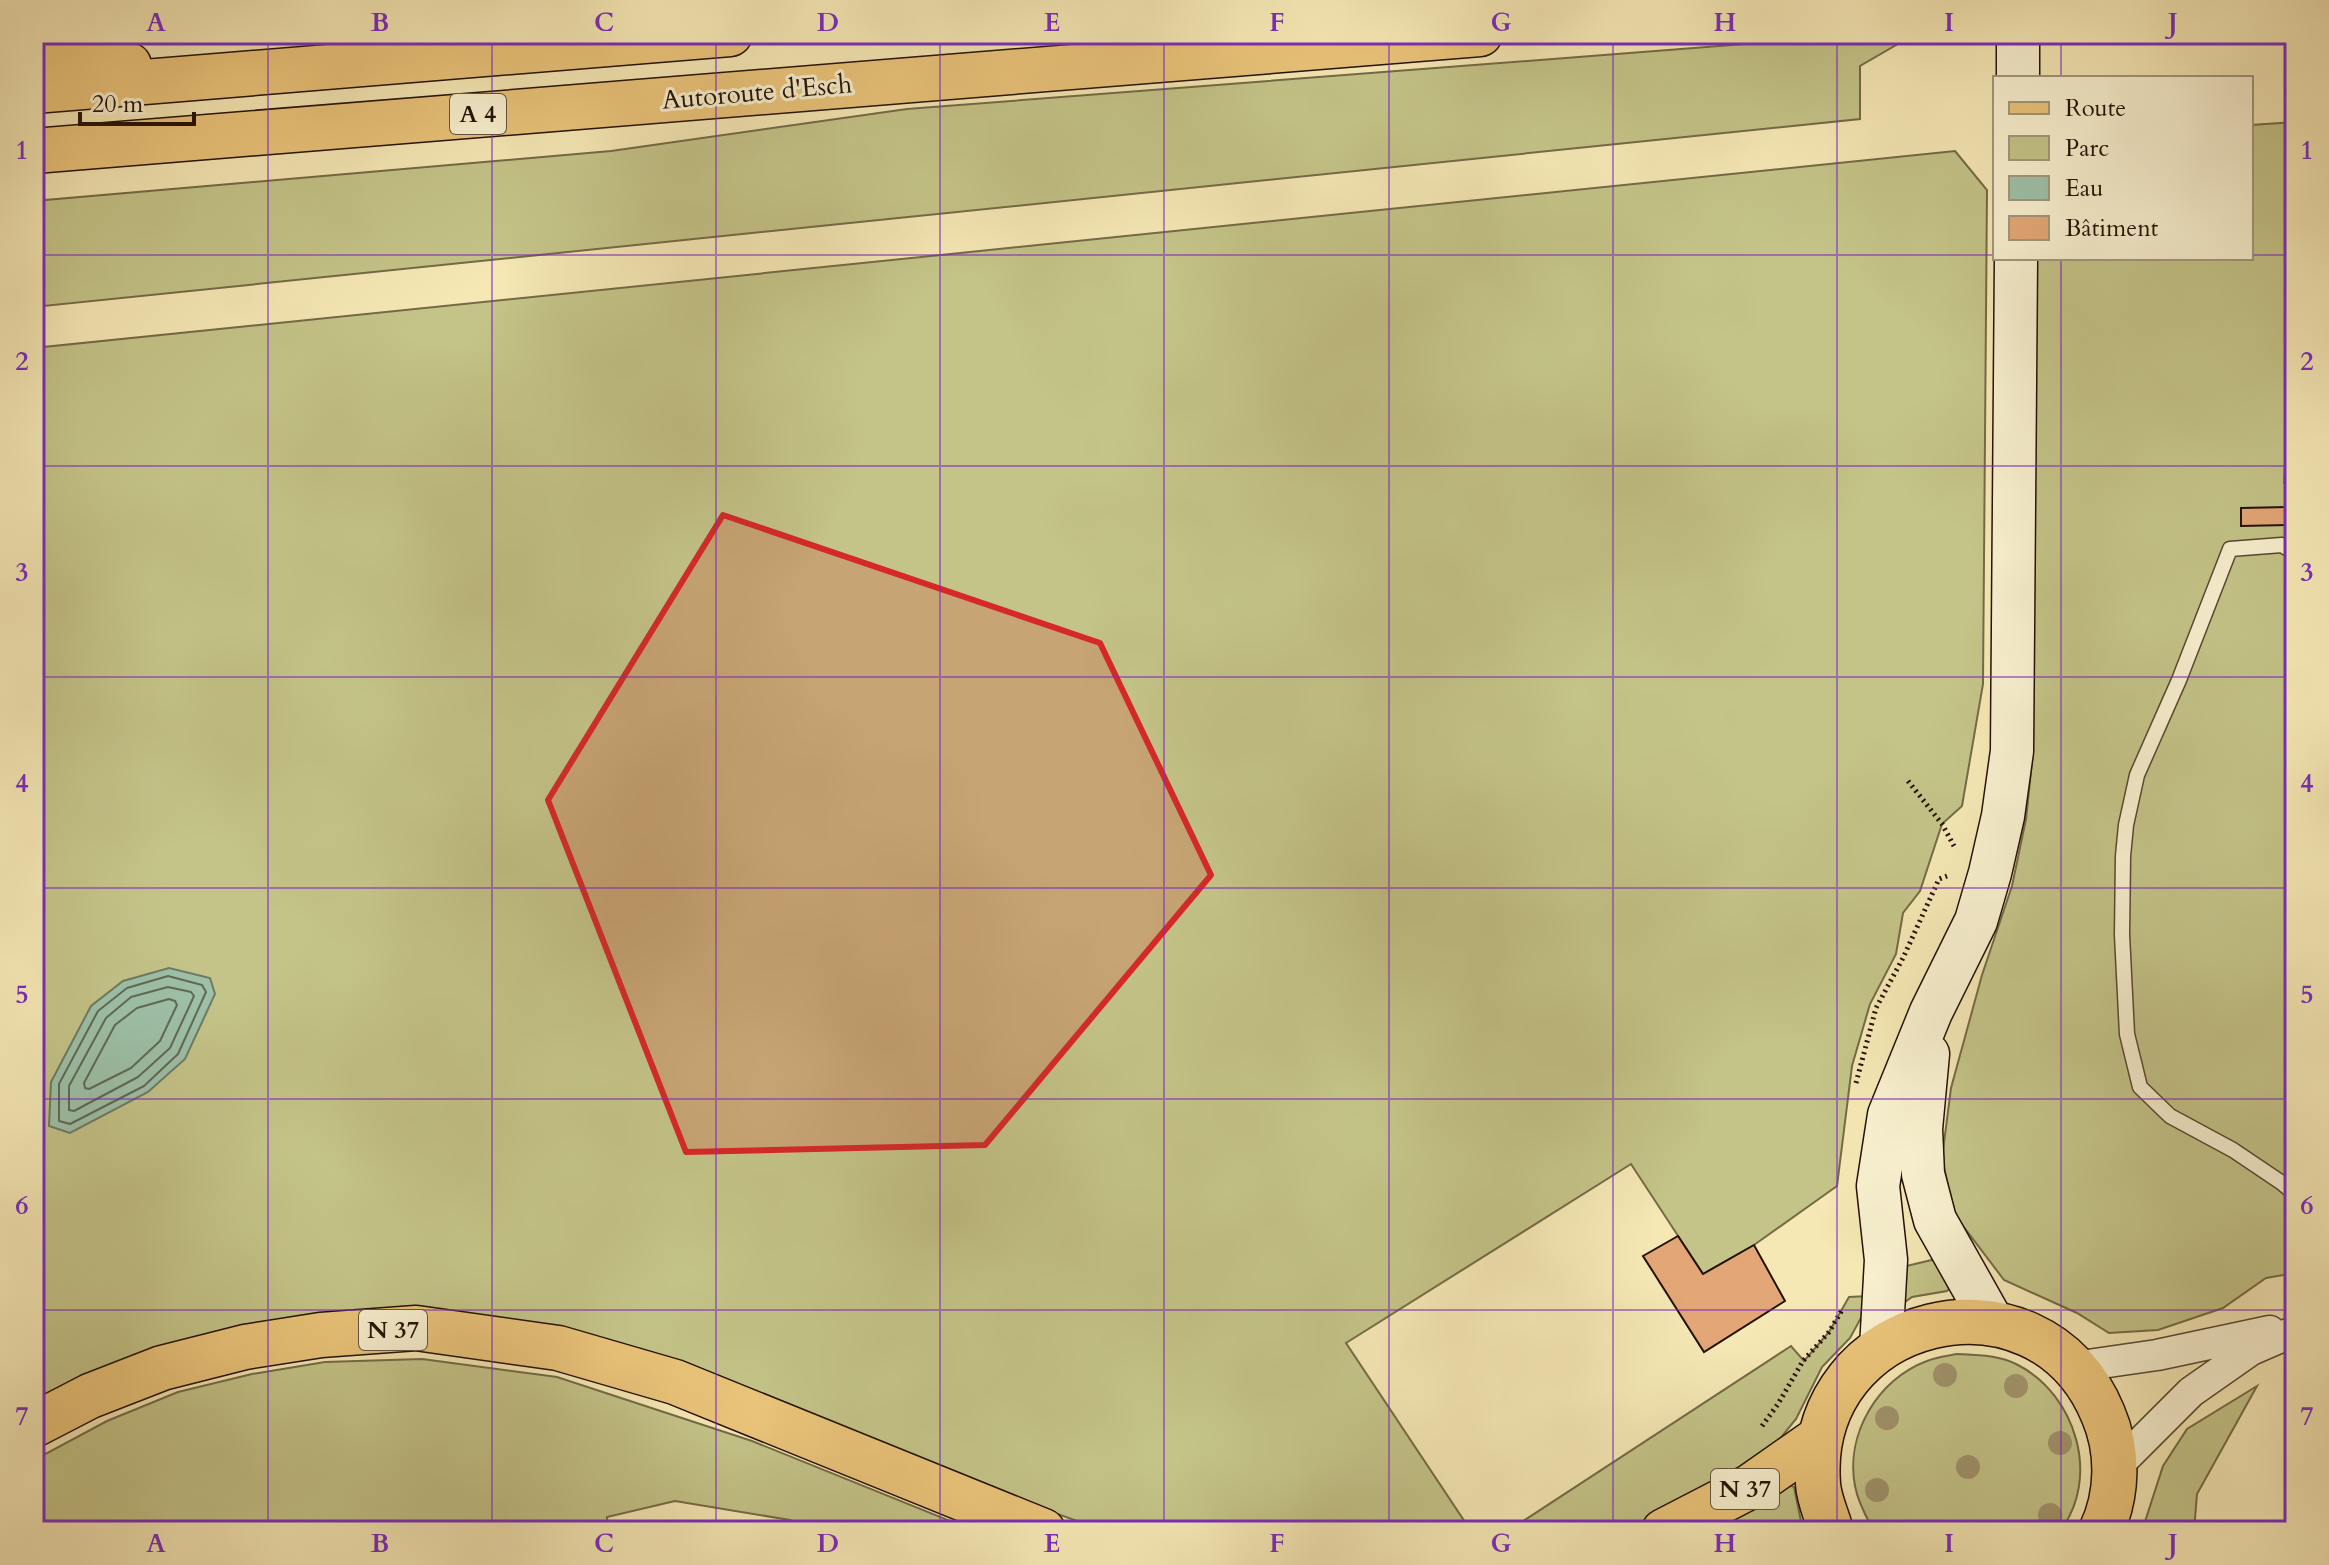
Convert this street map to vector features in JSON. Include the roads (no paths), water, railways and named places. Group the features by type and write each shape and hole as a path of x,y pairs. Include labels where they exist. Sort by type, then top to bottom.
{"main road":[{"name":"A 4","path":"34,91 730,34"},
{"name":"Autoroute d'Esch","path":"34,151 1480,34"},
{"path":"2018,34 2018,76"},
{"name":"A 4","path":"34,52 215,77"},
{"path":"1881,1348 1886,1260 1878,1186 1889,1115 1931,1012 1976,921 1978,870 2003,816 2012,751 2016,260"},
{"path":"1931,1012 1921,1129 1923,1174 1935,1220 1993,1323"},
{"path":"1831,1531 1818,1486 1821,1437 1833,1403 1853,1372 1881,1348 1916,1329 1954,1321 1993,1323 2023,1332 2050,1346 2074,1367 2096,1397 2110,1431 2115,1468 2109,1513 2101,1531"},
{"name":"N 37","path":"34,1425 90,1396 162,1368 245,1347 321,1335 416,1328 558,1348 675,1382 1043,1531"},
{"name":"N 37","path":"1664,1531 1751,1486 1821,1437"}],"street":[{"path":"2074,1367 2157,1355 2295,1328"},
{"path":"2115,1468 2191,1392 2251,1350 2295,1328"}],"lane":[{"path":"2295,553 2282,545 2230,549 2179,680 2137,775 2123,856 2122,935 2127,1034 2140,1087 2170,1116 2233,1150 2295,1194"}],"water":[{"path":"2295,342 2295,491 2284,483 2291,345"},
{"path":"169,968 210,978 215,994 185,1059 148,1092 70,1133 49,1126 51,1082 91,1006 123,981"}]}
